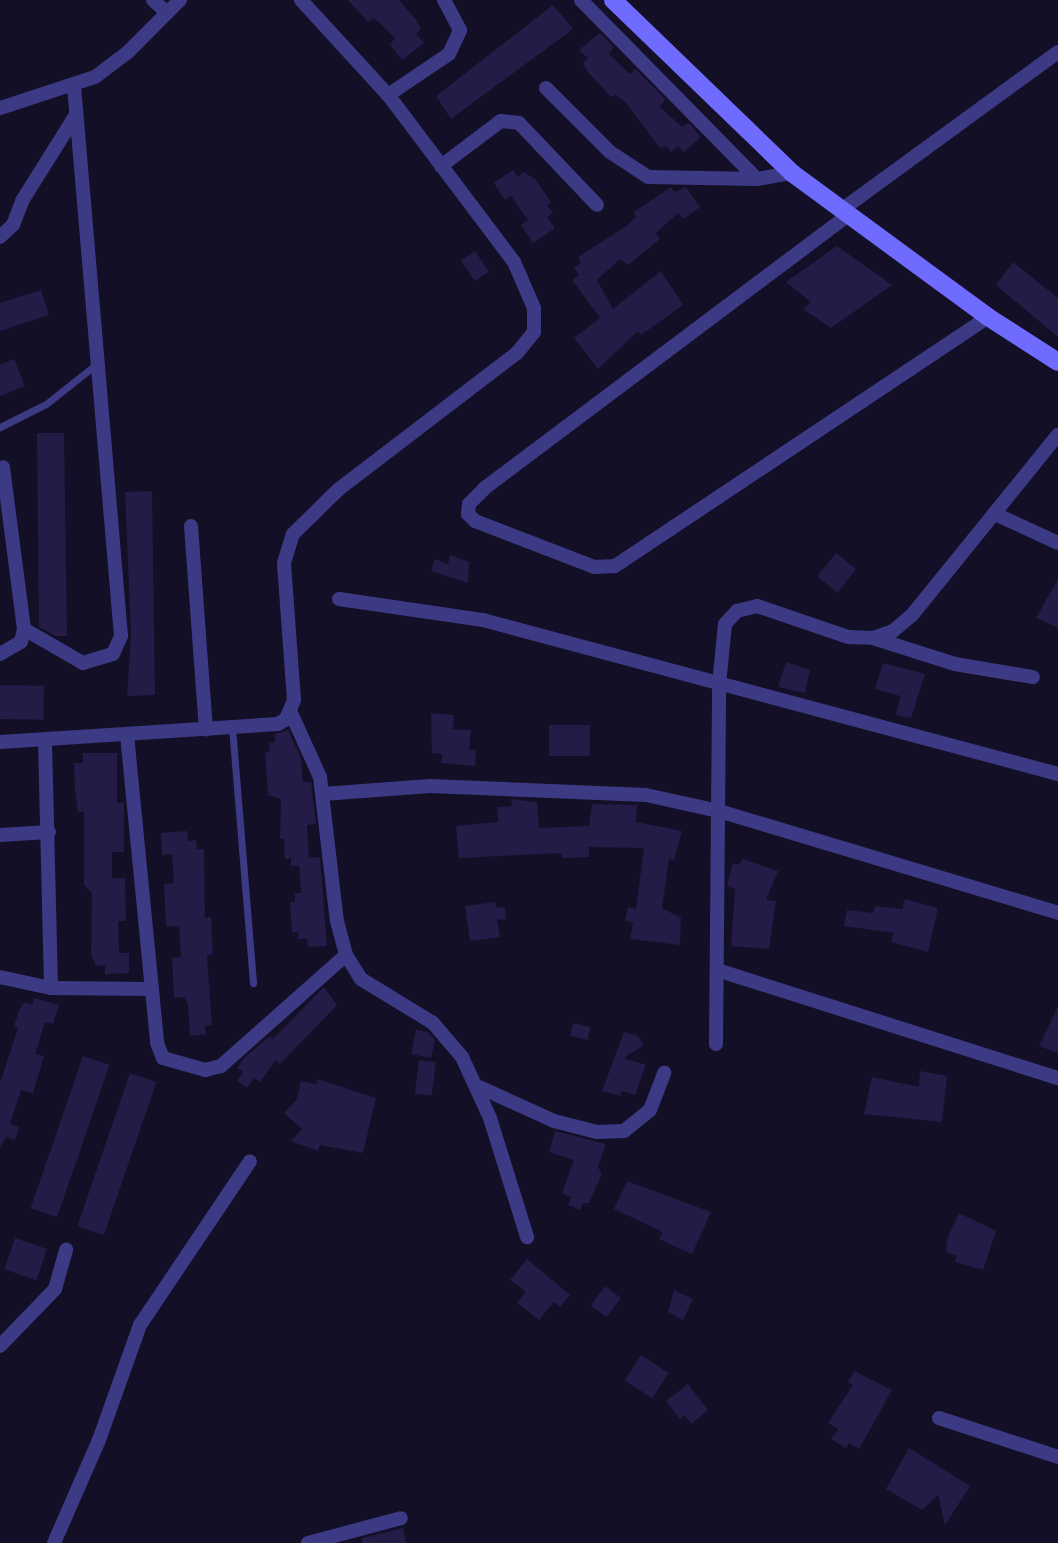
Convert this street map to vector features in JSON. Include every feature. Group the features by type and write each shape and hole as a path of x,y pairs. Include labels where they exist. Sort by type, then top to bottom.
{"street":[{"path":"153,0 167,13"},
{"path":"0,108 74,85 111,66 180,0"},
{"path":"301,0 388,95 523,278 534,308 534,332 517,353 340,489 293,534 284,563 291,713 316,762 323,794 337,921 346,955 370,986 441,1030 477,1086 527,1237"},
{"path":"388,95 449,54 460,30 444,0"},
{"path":"581,0 757,178"},
{"path":"613,0 792,173 844,214 988,317 1058,362"},
{"path":"615,34 632,18"},
{"path":"988,317 615,566 594,568 475,521 468,514 469,504 484,489 1058,52"},
{"path":"24,629 83,663 113,654 121,636 74,85"},
{"path":"546,88 610,152 648,177 757,178 792,173"},
{"path":"0,237 13,225 22,201 76,115"},
{"path":"441,166 501,121 519,123 597,205"},
{"path":"873,638 912,615 1058,435"},
{"path":"0,654 21,642 24,629 3,467"},
{"path":"995,514 1058,543"},
{"path":"191,526 206,729"},
{"path":"340,599 483,620 1058,774"},
{"path":"716,1044 719,685 722,631 730,616 745,607 771,610 848,637 873,638 955,664 1033,677"},
{"path":"0,742 278,724 291,713"},
{"path":"127,735 158,1052 163,1058 213,1069 346,955"},
{"path":"45,741 51,988"},
{"path":"323,794 430,786 523,787 646,795 719,811 1058,913"},
{"path":"0,835 49,832"},
{"path":"717,970 1058,1078"},
{"path":"0,977 51,988 152,989"},
{"path":"477,1086 554,1121 597,1132 624,1131 650,1110 664,1073"},
{"path":"54,1543 99,1440 140,1325 250,1161"},
{"path":"0,1346 55,1289 66,1250"},
{"path":"939,1418 1058,1457"},
{"path":"307,1543 401,1518"}],"lane":[{"path":"0,427 46,404 98,363"},
{"path":"232,727 253,983"}],"building":[{"path":"348,0 399,0 417,21 421,29 416,34 424,43 402,60 390,45 395,38 374,18 368,22"},
{"path":"553,5 573,29 451,119 436,96"},
{"path":"600,33 614,47 609,54 630,74 636,69 665,99 660,107 682,127 689,123 701,137 684,152 678,146 671,152 667,146 660,148 626,103 616,95 611,97 587,71 583,63 588,58 579,50"},
{"path":"513,170 518,177 524,172 535,179 551,202 547,205 553,213 547,217 555,228 533,243 521,225 528,220 511,196 505,200 494,183"},
{"path":"671,187 675,192 686,187 700,207 684,219 678,213 656,233 660,239 628,265 620,259 597,280 613,309 661,271 683,305 641,335 638,331 598,369 574,338 600,318 572,280 579,275 574,267 581,263 578,257 625,227 636,217 634,212"},
{"path":"837,246 892,285 831,328 803,309 811,302 786,282"},
{"path":"475,251 489,272 475,281 461,261"},
{"path":"1013,262 1058,298 1058,337 996,285"},
{"path":"41,290 49,315 0,331 0,303"},
{"path":"14,359 25,386 0,396 0,365"},
{"path":"37,433 64,433 67,636 56,636 39,627"},
{"path":"152,491 155,695 127,696 131,635 125,492"},
{"path":"836,553 856,569 837,593 817,576"},
{"path":"450,555 469,562 468,583 431,571 435,559 448,564"},
{"path":"1058,579 1058,628 1036,618"},
{"path":"786,662 810,670 805,693 778,687"},
{"path":"883,663 925,674 911,718 896,715 900,696 875,689"},
{"path":"0,685 44,686 43,720 0,719"},
{"path":"431,713 454,715 453,729 471,730 469,750 476,750 475,766 441,763 442,754 432,753"},
{"path":"549,725 590,725 590,756 549,756"},
{"path":"288,730 301,758 303,782 311,782 316,824 307,825 309,858 320,857 327,946 308,947 307,939 298,939 298,932 292,932 290,902 295,902 295,893 301,893 299,866 291,866 291,858 285,859 284,839 280,839 281,799 268,795 265,752 270,751 269,743 275,742 275,734"},
{"path":"83,753 117,753 117,803 124,803 124,852 112,852 112,878 125,878 126,921 118,921 119,953 129,953 129,973 105,974 105,965 96,966 91,955 92,893 84,885 84,812 78,812 75,791 74,763 83,763"},
{"path":"511,799 537,802 539,828 589,826 592,804 637,805 636,822 682,831 674,860 669,859 662,908 681,918 680,945 630,939 633,922 625,921 628,907 636,909 644,848 589,847 589,857 562,858 562,853 459,858 456,826 498,822 497,807 512,806"},
{"path":"187,831 188,841 196,840 197,849 204,849 205,918 211,917 213,954 207,955 212,1025 205,1026 206,1034 190,1036 188,1005 184,997 174,998 172,958 181,957 179,926 166,927 164,884 174,883 172,854 162,855 161,833"},
{"path":"743,859 778,871 766,900 776,901 769,949 731,946 735,889 727,885 733,863 738,865"},
{"path":"905,899 938,908 928,952 891,942 894,933 844,926 847,910 873,913 875,906 902,909"},
{"path":"495,902 496,908 505,907 506,919 497,920 500,937 470,941 465,906"},
{"path":"324,987 337,1005 280,1064 276,1060 260,1082 254,1078 247,1088 237,1081 243,1072 237,1068 244,1058 270,1036 273,1039"},
{"path":"34,998 59,1005 53,1024 45,1022 35,1054 44,1056 33,1093 21,1090 10,1124 19,1127 15,1140 6,1137 0,1147 0,1083 18,1028 14,1026 19,1011 24,1002 32,1005"},
{"path":"1058,1006 1058,1053 1039,1046"},
{"path":"573,1023 591,1027 588,1040 570,1036"},
{"path":"416,1030 428,1032 435,1040 431,1058 411,1054"},
{"path":"624,1032 638,1036 644,1045 624,1058 646,1065 635,1095 622,1091 620,1096 602,1091"},
{"path":"83,1056 109,1065 57,1217 31,1208"},
{"path":"419,1060 436,1062 432,1096 415,1094"},
{"path":"920,1071 947,1076 942,1122 864,1114 872,1077 919,1087"},
{"path":"130,1073 156,1082 104,1235 77,1226"},
{"path":"317,1079 376,1098 363,1153 320,1145 318,1151 291,1141 302,1129 284,1113 297,1099 301,1081 316,1084"},
{"path":"555,1131 606,1144 598,1167 602,1174 589,1203 583,1203 580,1210 568,1205 571,1197 562,1193 574,1160 549,1152"},
{"path":"627,1181 711,1212 692,1254 659,1239 663,1232 614,1209"},
{"path":"959,1213 996,1231 983,1270 955,1262 957,1256 946,1252 947,1239"},
{"path":"15,1238 47,1249 36,1280 4,1269"},
{"path":"527,1259 570,1295 560,1307 554,1302 539,1320 517,1303 526,1292 510,1280"},
{"path":"605,1286 621,1298 607,1317 591,1305"},
{"path":"674,1290 693,1299 683,1320 668,1312"},
{"path":"641,1355 669,1373 652,1398 625,1380"},
{"path":"854,1371 892,1390 859,1449 849,1443 846,1448 831,1439 838,1429 828,1423 853,1385 848,1382"},
{"path":"688,1384 708,1410 691,1424 685,1415 680,1419 666,1401"},
{"path":"909,1448 970,1486 945,1525 938,1495 922,1510 886,1489"},
{"path":"403,1528 406,1543 362,1543 362,1538"}]}
